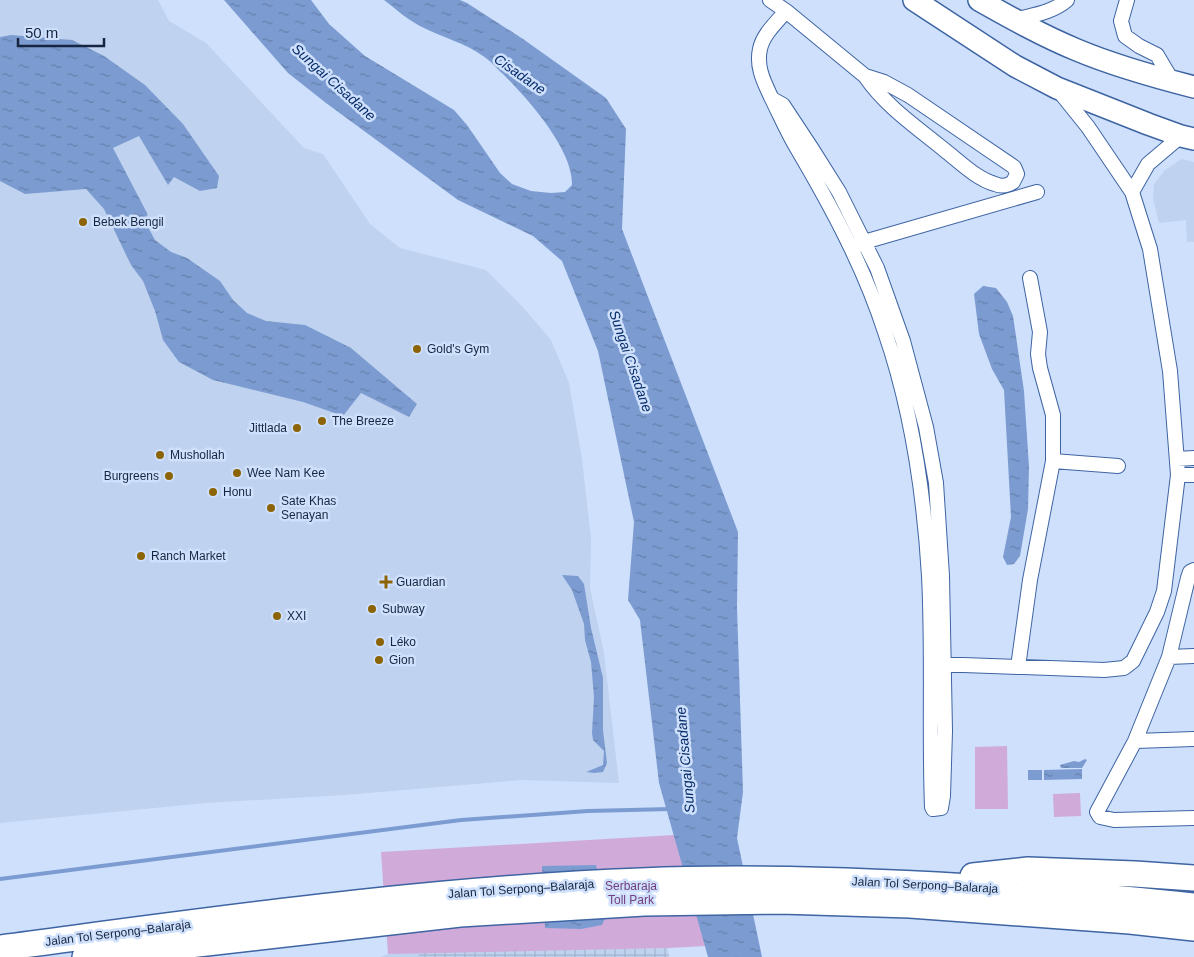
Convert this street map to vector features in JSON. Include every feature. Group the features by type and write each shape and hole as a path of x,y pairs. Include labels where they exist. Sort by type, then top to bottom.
{"highway":[{"path":"908,894 1028,870 1194,878"},
{"name":"Jalan Tol Serpong–Balaraja","path":"0,948 321,918 460,914 644,903 781,901 908,894 1131,918 1194,928"},
{"name":"Jalan Tol Serpong–Balaraja","path":"1131,918 1194,906"},
{"name":"Jalan Tol Serpong–Balaraja","path":"85,957 321,918"},
{"path":"1131,918 1194,945"}],"main road":[{"path":"914,0 1015,66 1057,88 1187,138"},
{"path":"979,0 1014,20 1094,56 1194,87"}],"street":[{"path":"770,0 865,76 873,88 890,106 969,170 994,184 1005,186 1013,182 1017,174 1014,167 908,96 884,82 865,76"},
{"path":"1014,20 1046,12 1066,0"},
{"path":"1127,0 1120,21 1125,36 1157,55 1174,82"},
{"path":"786,11 766,36 760,50 759,63 762,78 782,123 823,179 864,242 886,290 898,325 913,403 921,486 935,576 943,796 941,808 936,810 932,807 937,664"},
{"path":"937,664 1113,670 1127,667 1133,661 1157,612 1164,591 1178,475 1170,371 1150,249 1132,192 1088,127 1057,88"},
{"path":"1132,192 1148,164 1187,138"},
{"path":"823,179 913,403"},
{"path":"851,248 864,242 1037,192"},
{"path":"1018,667 1032,570 1054,461 1053,416 1040,368 1038,354 1040,332 1030,278"},
{"path":"1177,459 1194,458"},
{"path":"1054,461 1118,466"},
{"path":"1178,475 1194,475"},
{"path":"1194,570 1190,572 1188,578 1170,656 1135,741 1097,812 1100,817 1114,820 1194,818"},
{"path":"1170,656 1194,656"},
{"path":"1135,741 1194,739"}],"shaded area":[{"name":"The Breeze","path":"0,0 158,0 169,21 206,43 304,148 323,154 370,224 400,248 486,270 522,306 551,340 569,383 582,459 591,539 590,588 604,653 619,783 521,780 345,795 206,803 0,823"},
{"path":"1182,159 1194,162 1194,242 1187,242 1186,220 1159,223 1153,198 1154,184 1165,170"},
{"path":"668,948 669,957 419,957 419,952"},
{"path":"419,952 419,957 380,957 388,954"}],"green space":[{"path":"1007,746 1008,809 975,809 975,747"},
{"path":"1080,793 1081,816 1054,817 1053,794"},
{"name":"Serbaraja Toll Park","path":"674,835 706,946 388,954 381,852"}],"water":[{"path":"224,0 311,0 329,24 365,56 454,110 467,125 500,173 512,184 531,191 565,192 572,185 565,156 557,140 536,110 486,58 419,25 384,0 460,0 467,3 523,39 606,98 626,129 622,229 738,532 737,607 743,792 737,838 762,957 708,957 659,783 640,620 628,600 634,522 598,351 562,261 533,236 458,200 326,103 288,73"},
{"path":"11,35 72,40 104,56 145,85 183,124 219,176 217,188 200,191 174,177 168,185 139,136 113,148 147,213 149,229 155,240 171,252 187,258 220,281 233,300 247,313 266,321 305,325 351,348 417,404 409,417 361,393 343,416 303,402 213,380 179,362 163,340 155,311 143,281 131,265 104,209 86,189 25,194 0,181 0,37"},
{"path":"983,286 996,288 1007,302 1013,316 1024,391 1029,467 1028,509 1020,556 1014,564 1007,565 1003,557 1011,517 1004,390 992,369 979,334 974,294"},
{"path":"562,575 578,576 584,584 591,628 603,678 603,730 607,763 603,772 586,772 603,765 604,751 593,740 594,697 591,662 585,640 584,624 572,590"},
{"path":"1087,760 1082,768 1061,768 1060,765 1074,761 1079,762"},
{"path":"1082,769 1082,779 1044,780 1044,770"},
{"path":"1028,770 1042,770 1042,780 1028,780"},
{"path":"596,865 606,916 602,925 581,929 545,928 542,866"}],"waterway":[{"path":"0,879 461,820 588,811 671,809"}],"place":[{"name":"Bebek Bengil","path":"83,222"},
{"name":"Gold's Gym","path":"417,349"},
{"name":"The Breeze","path":"322,421"},
{"name":"Jittlada","path":"297,428"},
{"name":"Mushollah","path":"160,455"},
{"name":"Wee Nam Kee","path":"237,473"},
{"name":"Burgreens","path":"169,476"},
{"name":"Honu","path":"213,492"},
{"name":"Sate Khas Senayan","path":"271,508"},
{"name":"Ranch Market","path":"141,556"},
{"name":"Guardian","path":"386,582"},
{"name":"Subway","path":"372,609"},
{"name":"XXI","path":"277,616"},
{"name":"Léko","path":"380,642"},
{"name":"Gion","path":"379,660"}],"water label":[{"name":"Cisadane","path":"520,74"},
{"name":"Sungai Cisadane","path":"334,82"},
{"name":"Sungai Cisadane","path":"631,361"},
{"name":"Sungai Cisadane","path":"685,760"}]}
